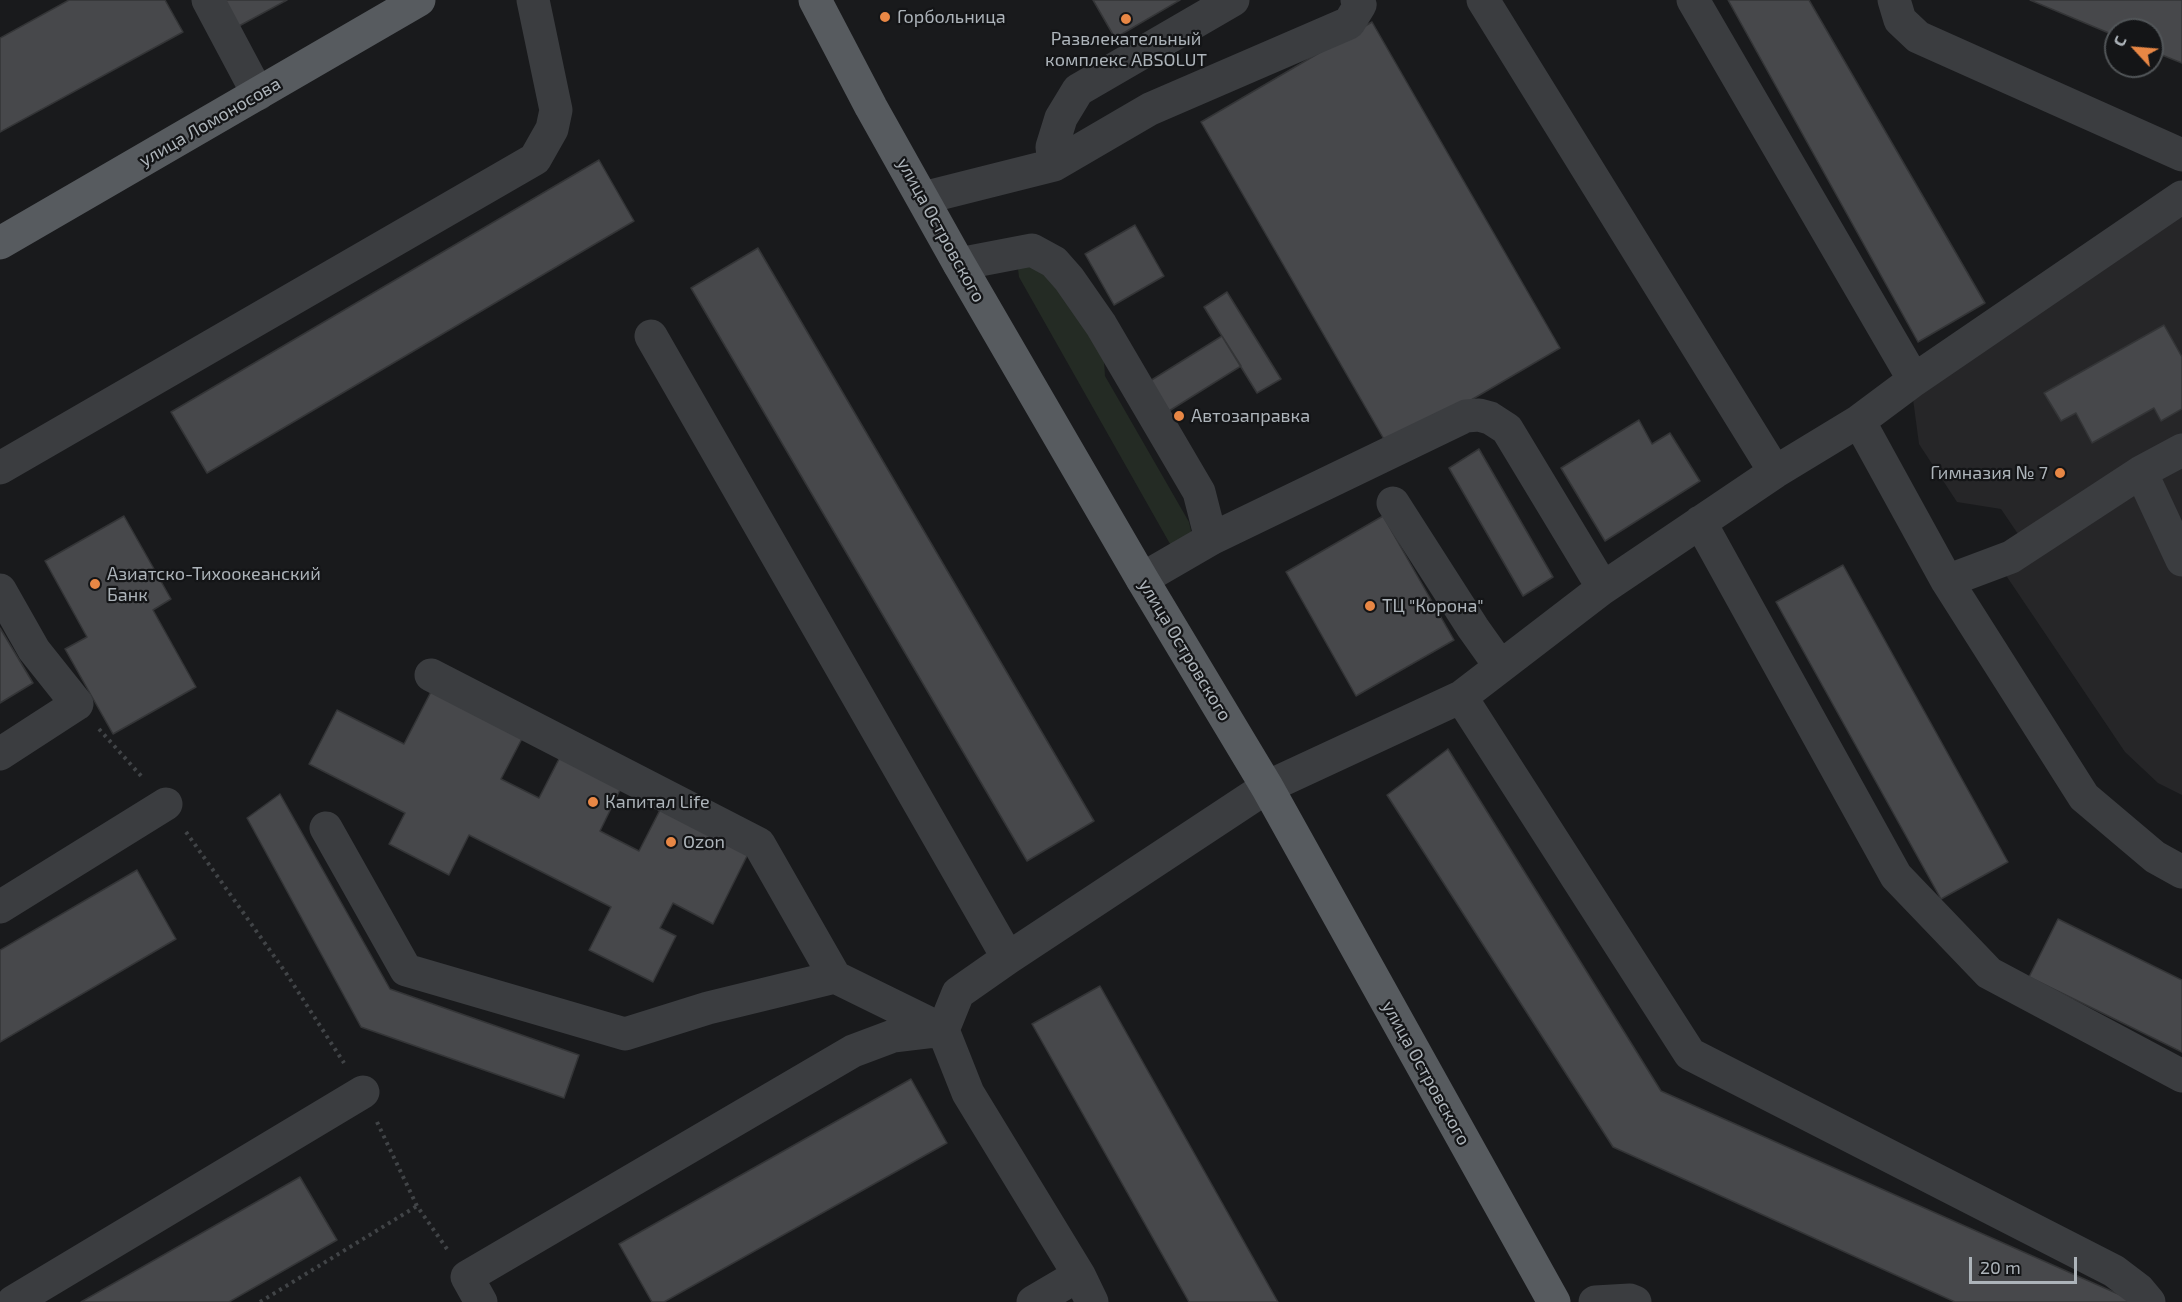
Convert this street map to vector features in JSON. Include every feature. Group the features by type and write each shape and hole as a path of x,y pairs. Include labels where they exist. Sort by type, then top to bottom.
{"main road":[{"name":"улица Ломоносова","path":"0,243 419,0"},
{"name":"улица Островского","path":"815,0 871,107 959,264 1142,579 1267,787 1554,1302"}],"lane":[{"path":"208,0 258,94"},
{"path":"0,468 535,159 552,129 556,110 533,0"},
{"path":"1054,165 1052,147 1061,118 1078,90 1233,0"},
{"path":"923,198 1054,165 1150,109 1349,23 1360,5 1357,0"},
{"path":"1483,0 1775,472"},
{"path":"1693,0 1914,380"},
{"path":"1894,0 1900,20 1918,37 2182,155"},
{"path":"943,1029 958,993 1008,958 1267,787 1461,697 1603,588 1775,472 1859,421 1914,380 2182,197"},
{"path":"959,264 1032,250 1054,262 1069,279 1101,325 1199,492 1210,539"},
{"path":"651,336 1008,958"},
{"path":"1142,579 1210,539 1466,416 1479,415 1490,417 1507,429 1603,588"},
{"path":"1859,421 1947,580 2084,797 2155,857 2182,872"},
{"path":"1947,580 2011,557 2141,472 2182,450"},
{"path":"2141,472 2182,560"},
{"path":"1393,503 1500,666"},
{"path":"1700,522 1896,876 1989,972 2182,1076"},
{"path":"0,590 34,650 77,704 0,754"},
{"path":"431,675 759,844 835,977 943,1029 968,1093 1085,1288 1032,1302"},
{"path":"1461,697 1690,1054 2114,1271 2139,1290 2150,1302"},
{"path":"0,907 166,804"},
{"path":"326,828 406,970 417,974 625,1034 708,1008 835,977"},
{"path":"474,1290 853,1051 893,1036 943,1029"},
{"path":"12,1302 363,1092"},
{"path":"1595,1302 1630,1300 1635,1302"}],"path":[{"path":"77,704 166,804 286,973 363,1092 417,1206 474,1290"},
{"path":"260,1302 417,1206"}],"shaded area":[{"name":"Гимназия № 7","path":"2182,207 2182,795 2158,783 2125,752 2001,568 2020,537 2001,509 1957,502 1919,444 1913,399"},
{"path":"1020,265 1050,268 1104,361 1105,376 1189,522 1192,535 1178,558 1019,277"}],"building":[{"path":"69,0 165,0 183,32 0,132 0,38"},
{"path":"225,0 287,0 239,26"},
{"name":"Развлекательный комплекс ABSOLUT","path":"1093,0 1180,0 1115,38"},
{"path":"1728,0 1809,0 1985,303 1918,342"},
{"path":"2030,0 2182,0 2182,63 2164,56 2164,18 2104,18 2104,31"},
{"path":"1372,22 1560,348 1389,448 1201,122"},
{"path":"599,160 634,221 207,473 171,412"},
{"path":"1135,225 1164,276 1114,305 1085,254"},
{"path":"758,248 1094,821 1027,861 691,288"},
{"path":"1227,292 1281,379 1257,393 1204,307"},
{"path":"2164,325 2182,357 2182,409 2161,421 2154,408 2092,443 2076,413 2061,421 2044,393"},
{"path":"1222,336 1241,366 1161,416 1142,386"},
{"path":"1639,420 1652,444 1670,433 1700,481 1605,541 1561,468"},
{"path":"1479,449 1553,577 1523,596 1449,468"},
{"path":"124,516 171,599 153,610 196,687 113,734 65,649 87,637 45,561"},
{"name":"ТЦ \"Корона\"","path":"1383,516 1454,640 1356,696 1286,572"},
{"path":"1843,565 2008,862 1941,899 1776,602"},
{"path":"0,628 33,683 0,703"},
{"path":"434,686 526,731 501,779 539,798 560,757 621,788 600,831 639,851 661,808 749,852 713,924 673,903 660,928 676,936 653,982 589,950 611,907 469,835 449,875 389,844 405,813 309,764 337,710 404,744"},
{"path":"1448,749 1661,1091 2136,1302 1955,1302 1613,1147 1387,795"},
{"path":"280,794 390,989 579,1055 564,1098 361,1027 247,818"},
{"path":"137,870 176,939 0,1042 0,950"},
{"path":"2058,919 2182,980 2182,1052 2029,977"},
{"path":"1100,986 1278,1302 1189,1302 1032,1024"},
{"path":"911,1079 947,1143 664,1302 652,1302 619,1244"},
{"path":"300,1177 337,1240 229,1302 81,1302"}],"place":[{"name":"Горбольница","path":"885,17"},
{"name":"Развлекательный комплекс ABSOLUT","path":"1126,19"},
{"name":"Автозаправка","path":"1179,416"},
{"name":"Гимназия № 7","path":"2060,473"},
{"name":"Азиатско-Тихоокеанский Банк","path":"95,584"},
{"name":"ТЦ \"Корона\"","path":"1370,606"},
{"name":"Капитал Life","path":"593,802"},
{"name":"Ozon","path":"671,842"}]}
